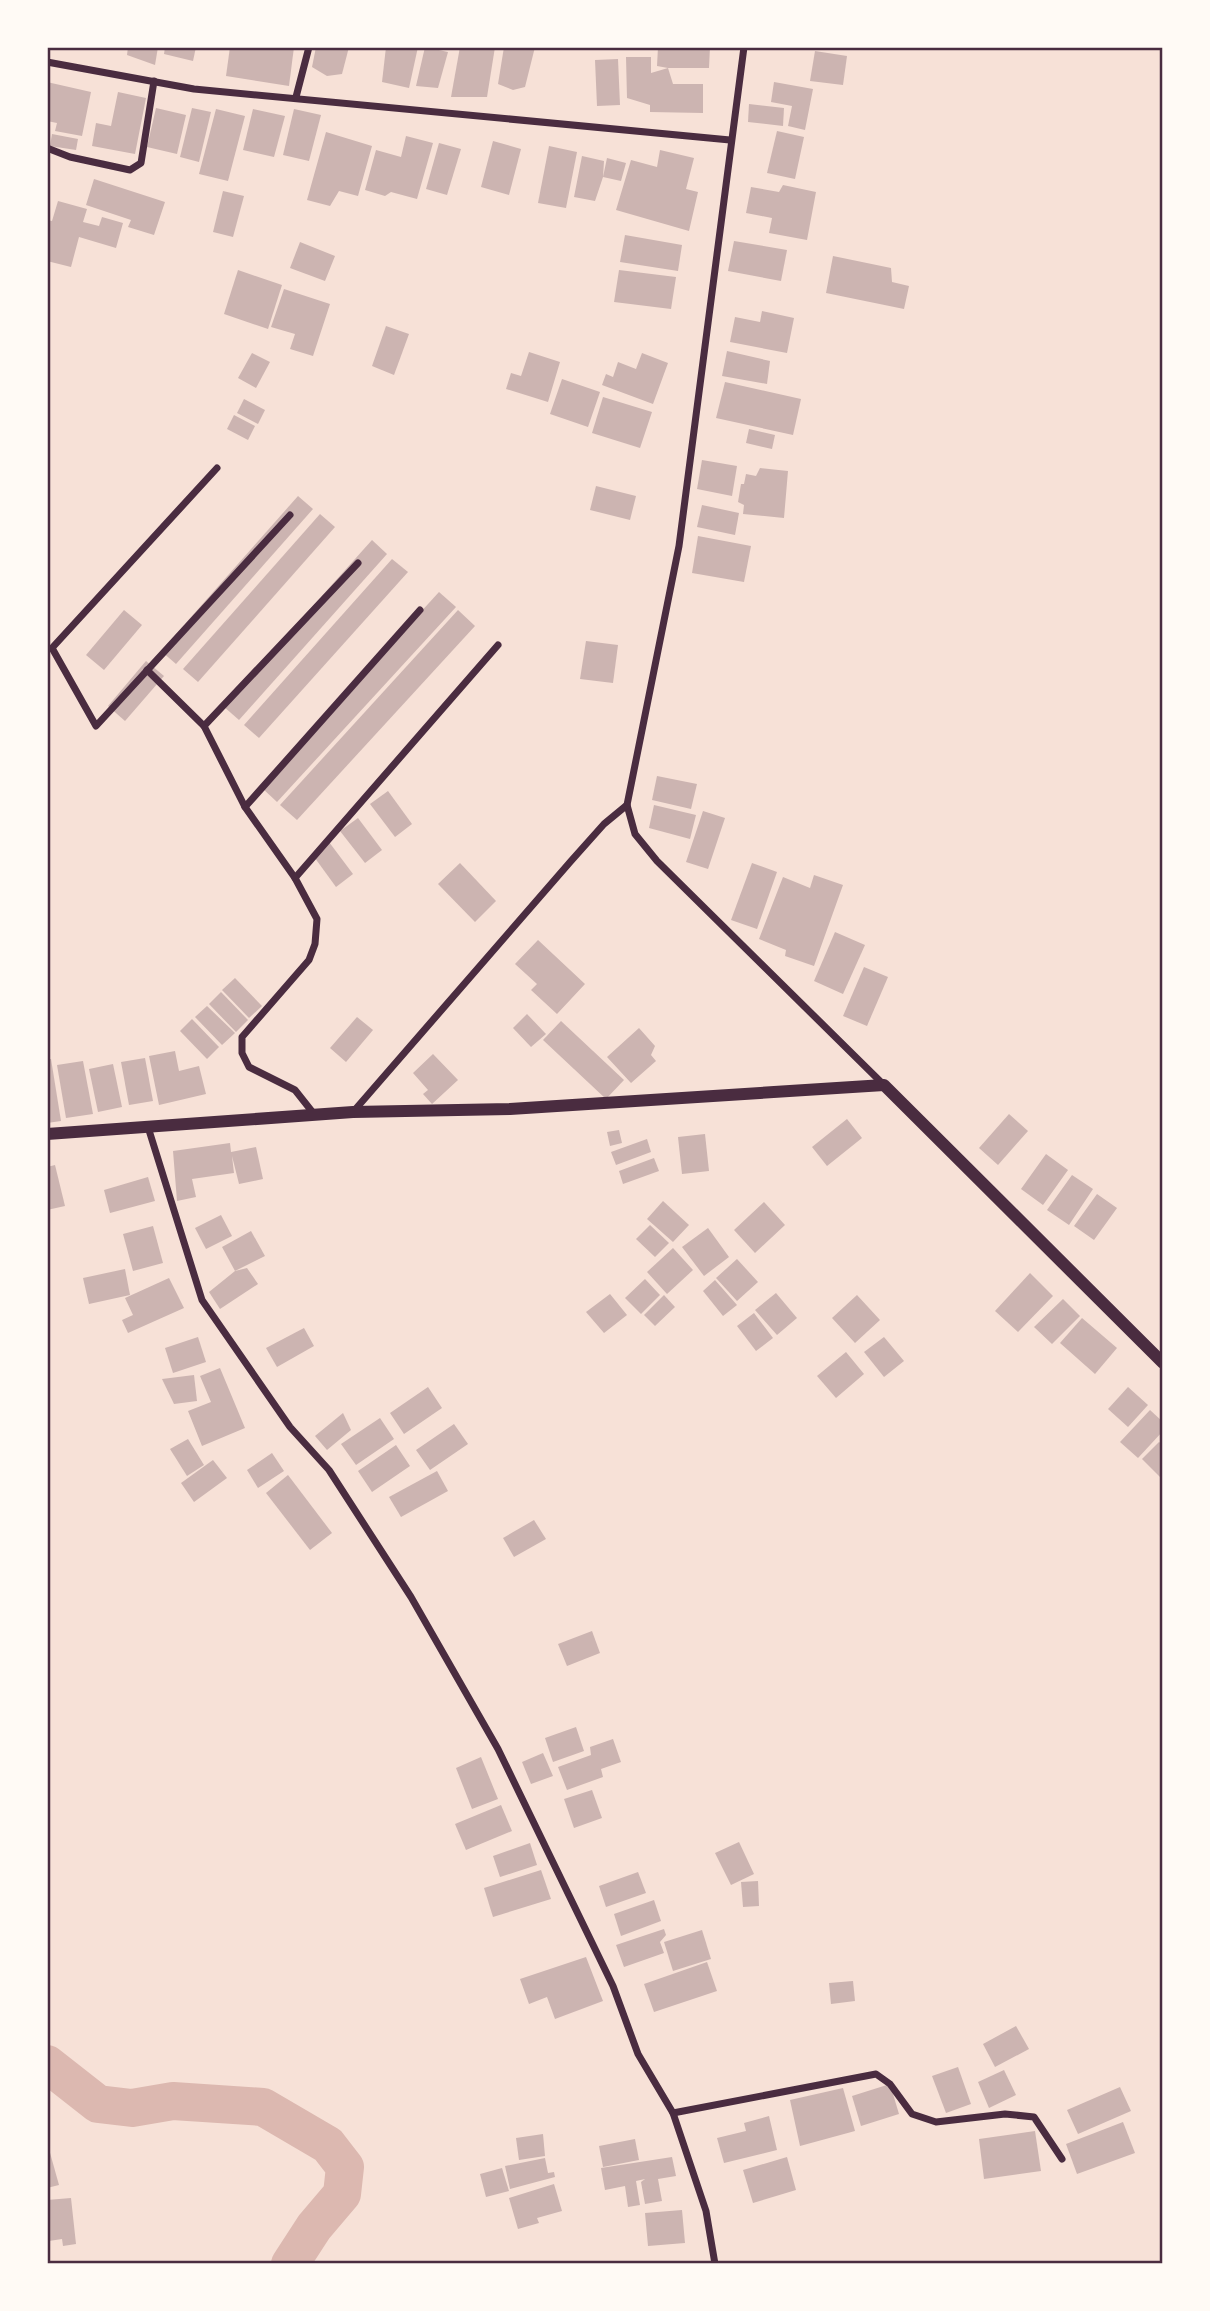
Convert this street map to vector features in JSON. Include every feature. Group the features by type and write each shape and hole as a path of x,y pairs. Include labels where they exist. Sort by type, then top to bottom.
{"street":[{"path":"296,97 309,47"},
{"path":"744,47 679,547 627,805 635,834 657,861 1163,1363"},
{"path":"47,62 194,89 730,140"},
{"path":"47,148 71,157 130,170 137,168 141,163 154,81"},
{"path":"216,468 52,648 96,726 290,515"},
{"path":"204,726 358,563"},
{"path":"245,807 420,610"},
{"path":"295,878 498,645"},
{"path":"147,670 204,726 245,807 295,878 317,919 309,960 242,1037 241,1046 249,1067 295,1090 314,1115"},
{"path":"353,1112 571,860 604,824 627,805"},
{"path":"47,1135 353,1112 510,1109 884,1085"},
{"path":"148,1127 202,1300 282,1416 329,1470 411,1597 498,1749 613,1986 638,2054 673,2113 706,2211 715,2264"},
{"path":"673,2113 876,2074 890,2084 912,2115 936,2122 1005,2114 1034,2117 1062,2160"}],"building":[{"path":"128,47 158,47 155,65 127,55"},
{"path":"165,47 196,47 193,61 164,54"},
{"path":"230,47 294,47 289,86 226,76"},
{"path":"316,47 349,47 342,74 327,76 312,67"},
{"path":"386,47 418,47 409,88 382,82"},
{"path":"425,47 448,52 438,88 416,86"},
{"path":"460,47 495,47 487,97 451,97"},
{"path":"504,47 535,47 525,87 513,90 498,84"},
{"path":"658,47 710,47 709,68 657,66"},
{"path":"815,51 847,56 843,85 810,81"},
{"path":"626,57 651,57 651,73 668,68 673,84 703,84 703,113 650,112 650,105 627,98"},
{"path":"618,59 620,105 597,106 595,60"},
{"path":"47,82 91,92 82,136 55,131 57,123 47,121"},
{"path":"774,82 813,89 805,130 788,126 792,106 771,102"},
{"path":"118,92 146,98 135,154 92,146 96,123 111,126"},
{"path":"749,104 784,108 783,126 748,122"},
{"path":"156,108 186,115 177,154 147,147"},
{"path":"192,108 211,112 199,162 180,157"},
{"path":"216,109 245,116 228,181 199,174"},
{"path":"253,109 285,116 274,157 243,150"},
{"path":"294,109 321,115 309,161 283,155"},
{"path":"777,131 804,137 795,179 767,173"},
{"path":"326,132 372,146 358,196 339,191 330,206 307,200"},
{"path":"52,134 78,139 76,150 50,146"},
{"path":"406,136 433,143 417,199 391,192 385,196 365,190 376,150 401,157"},
{"path":"493,141 521,149 509,195 481,187"},
{"path":"439,143 461,149 447,195 426,189"},
{"path":"549,146 577,152 566,208 538,203"},
{"path":"660,150 694,158 686,189 698,192 689,231 616,210 631,160 657,167"},
{"path":"582,156 604,161 603,177 595,201 574,197"},
{"path":"607,158 626,163 621,181 603,177"},
{"path":"94,179 165,202 154,235 128,227 131,220 86,205"},
{"path":"783,185 816,192 807,240 769,233 772,218 746,213 751,187 779,192"},
{"path":"223,191 244,196 233,237 213,232"},
{"path":"58,201 87,209 83,222 99,226 102,217 123,223 116,248 79,237 71,267 47,261 47,220 52,221"},
{"path":"625,235 682,245 678,271 620,262"},
{"path":"734,241 787,250 781,281 728,271"},
{"path":"300,242 335,256 325,281 290,268"},
{"path":"833,256 891,268 892,282 909,286 904,309 826,293"},
{"path":"238,270 282,285 268,329 224,314"},
{"path":"619,270 676,277 671,309 614,302"},
{"path":"284,289 330,304 313,356 290,349 295,334 271,327"},
{"path":"762,311 794,318 787,353 730,342 735,317 760,322"},
{"path":"386,326 409,334 394,375 372,366"},
{"path":"727,351 770,361 767,384 722,376"},
{"path":"529,352 560,362 548,402 506,389 511,373 521,376"},
{"path":"252,353 270,362 256,388 238,378"},
{"path":"642,353 668,363 653,404 602,385 606,374 613,377 618,362 636,369"},
{"path":"562,379 600,392 588,427 550,414"},
{"path":"725,382 801,399 793,435 716,418"},
{"path":"603,397 652,412 640,448 592,433"},
{"path":"244,399 265,410 258,424 237,413"},
{"path":"234,415 255,426 248,440 227,429"},
{"path":"749,429 775,435 772,449 746,443"},
{"path":"702,460 737,466 732,496 697,489"},
{"path":"760,468 788,471 784,518 743,514 744,505 738,502 741,484 744,484 746,474 756,476"},
{"path":"596,486 636,496 630,520 590,510"},
{"path":"298,496 313,509 176,664 161,651"},
{"path":"702,505 739,513 735,535 697,527"},
{"path":"320,514 335,527 198,682 183,669"},
{"path":"698,536 751,546 744,582 692,573"},
{"path":"372,540 387,554 239,720 223,706"},
{"path":"392,559 408,572 259,738 244,725"},
{"path":"439,592 456,607 277,802 261,787"},
{"path":"124,610 142,625 104,670 86,655"},
{"path":"458,610 475,626 297,820 280,805"},
{"path":"586,641 618,645 613,683 580,679"},
{"path":"146,661 164,676 125,721 108,706"},
{"path":"657,776 697,784 691,809 652,800"},
{"path":"388,791 412,824 395,837 370,804"},
{"path":"654,805 696,815 690,839 649,828"},
{"path":"703,811 725,818 708,869 686,862"},
{"path":"358,818 382,850 365,863 340,831"},
{"path":"329,842 353,874 336,887 312,854"},
{"path":"460,863 496,901 475,922 438,884"},
{"path":"752,863 777,872 757,929 731,920"},
{"path":"814,875 843,885 814,966 785,956 786,950 759,939 783,877 810,888"},
{"path":"835,932 865,945 843,994 814,981"},
{"path":"538,940 585,984 557,1014 531,990 537,984 515,964"},
{"path":"864,967 888,977 867,1026 843,1016"},
{"path":"235,978 262,1006 249,1018 222,990"},
{"path":"221,992 248,1020 236,1032 209,1004"},
{"path":"207,1006 235,1033 222,1045 195,1017"},
{"path":"527,1014 546,1034 531,1047 513,1028"},
{"path":"357,1017 373,1030 346,1062 330,1048"},
{"path":"192,1019 219,1047 207,1059 180,1031"},
{"path":"561,1021 624,1080 606,1099 543,1040"},
{"path":"639,1028 655,1046 651,1055 656,1061 631,1083 607,1057"},
{"path":"175,1051 179,1071 199,1066 206,1094 159,1105 149,1056"},
{"path":"433,1054 458,1080 432,1104 423,1094 428,1090 413,1073"},
{"path":"145,1058 153,1101 129,1105 121,1062"},
{"path":"47,1059 51,1059 61,1121 47,1123"},
{"path":"83,1061 93,1114 66,1118 57,1065"},
{"path":"113,1064 122,1107 98,1112 89,1069"},
{"path":"1009,1114 1028,1131 998,1165 979,1148"},
{"path":"847,1119 862,1138 827,1166 812,1147"},
{"path":"619,1130 622,1143 610,1146 607,1132"},
{"path":"705,1134 709,1171 682,1174 678,1137"},
{"path":"647,1139 651,1152 616,1165 611,1152"},
{"path":"230,1143 231,1152 256,1147 263,1179 239,1184 232,1156 234,1173 192,1179 196,1197 177,1201 173,1151"},
{"path":"1046,1154 1068,1170 1043,1205 1021,1189"},
{"path":"654,1158 659,1171 623,1184 619,1171"},
{"path":"55,1165 65,1206 47,1210 47,1167"},
{"path":"1072,1175 1093,1189 1069,1225 1047,1210"},
{"path":"148,1177 155,1201 110,1213 104,1190"},
{"path":"1097,1194 1117,1208 1094,1240 1074,1226"},
{"path":"663,1201 689,1225 673,1242 647,1219"},
{"path":"764,1202 785,1225 755,1253 734,1230"},
{"path":"221,1215 232,1236 206,1249 195,1228"},
{"path":"650,1225 669,1243 655,1257 636,1239"},
{"path":"153,1226 163,1263 133,1271 123,1234"},
{"path":"708,1228 729,1257 704,1276 682,1247"},
{"path":"251,1231 265,1256 235,1271 222,1247"},
{"path":"673,1248 693,1270 667,1294 647,1272"},
{"path":"737,1259 758,1282 737,1301 716,1278"},
{"path":"247,1268 258,1284 220,1309 209,1292 235,1271"},
{"path":"125,1269 130,1295 89,1304 83,1278"},
{"path":"1030,1273 1053,1296 1018,1332 995,1311"},
{"path":"169,1278 184,1308 128,1333 122,1320 133,1315 125,1298"},
{"path":"645,1279 660,1295 641,1314 625,1298"},
{"path":"715,1280 737,1305 723,1316 703,1291"},
{"path":"776,1293 797,1318 777,1335 755,1310"},
{"path":"610,1294 627,1315 604,1333 586,1312"},
{"path":"664,1295 675,1307 655,1326 644,1315"},
{"path":"857,1295 880,1320 855,1343 832,1318"},
{"path":"1063,1299 1080,1316 1052,1344 1034,1327"},
{"path":"754,1313 773,1338 756,1351 737,1326"},
{"path":"1082,1318 1117,1348 1095,1374 1060,1343"},
{"path":"304,1328 314,1346 277,1367 266,1348"},
{"path":"198,1337 206,1362 173,1373 165,1348"},
{"path":"884,1337 904,1361 884,1377 864,1352"},
{"path":"846,1352 864,1374 836,1398 817,1376"},
{"path":"220,1368 245,1428 202,1446 188,1411 211,1402 200,1376"},
{"path":"194,1375 197,1401 174,1404 162,1379"},
{"path":"428,1387 442,1408 404,1434 390,1413"},
{"path":"1128,1387 1148,1405 1128,1427 1108,1409"},
{"path":"1150,1410 1163,1422 1163,1431 1138,1458 1120,1442"},
{"path":"343,1413 351,1430 327,1450 315,1436"},
{"path":"380,1418 394,1439 356,1465 341,1444"},
{"path":"454,1424 468,1444 430,1470 416,1450"},
{"path":"188,1439 204,1465 187,1476 170,1449"},
{"path":"1159,1442 1163,1445 1161,1478 1142,1459"},
{"path":"396,1445 410,1466 372,1492 358,1471"},
{"path":"272,1453 284,1471 258,1488 247,1470"},
{"path":"213,1460 227,1478 194,1502 181,1483"},
{"path":"437,1471 448,1491 401,1517 389,1497"},
{"path":"288,1475 332,1533 310,1550 266,1493"},
{"path":"534,1520 546,1539 514,1557 503,1538"},
{"path":"592,1631 600,1653 567,1666 558,1644"},
{"path":"576,1727 584,1751 553,1762 545,1738"},
{"path":"613,1739 621,1762 601,1769 603,1777 567,1790 558,1767 591,1755 590,1747"},
{"path":"543,1753 553,1776 531,1784 522,1762"},
{"path":"481,1757 498,1799 472,1809 456,1768"},
{"path":"592,1790 602,1818 574,1828 564,1799"},
{"path":"501,1805 512,1831 466,1850 455,1824"},
{"path":"739,1842 754,1874 731,1885 715,1853"},
{"path":"530,1843 537,1865 500,1877 493,1856"},
{"path":"541,1870 551,1899 493,1917 484,1888"},
{"path":"638,1872 646,1893 606,1907 599,1886"},
{"path":"758,1881 759,1906 743,1907 741,1882"},
{"path":"654,1900 661,1921 621,1936 614,1914"},
{"path":"664,1929 666,1935 660,1942 664,1953 624,1967 616,1945"},
{"path":"702,1930 711,1959 673,1971 664,1942"},
{"path":"586,1957 603,2001 555,2019 547,1997 529,2004 520,1979"},
{"path":"707,1962 717,1991 654,2012 644,1984"},
{"path":"853,1981 855,2001 831,2004 829,1983"},
{"path":"1016,2026 1029,2049 995,2067 983,2044"},
{"path":"958,2067 971,2104 946,2113 932,2076"},
{"path":"1004,2070 1016,2095 989,2108 978,2082"},
{"path":"890,2084 899,2114 861,2126 852,2096"},
{"path":"1120,2087 1131,2111 1078,2134 1067,2110"},
{"path":"843,2088 855,2131 800,2146 790,2100"},
{"path":"769,2116 777,2150 724,2163 717,2138 746,2131 744,2123"},
{"path":"1123,2122 1135,2153 1077,2174 1066,2144"},
{"path":"1035,2131 1041,2171 984,2179 979,2139"},
{"path":"543,2134 545,2156 519,2160 516,2138"},
{"path":"635,2139 639,2160 603,2167 599,2146"},
{"path":"47,2142 59,2185 47,2188"},
{"path":"672,2157 676,2176 658,2179 662,2201 645,2204 641,2182 645,2179 636,2181 640,2205 628,2207 625,2186 605,2190 601,2168"},
{"path":"787,2157 796,2190 753,2203 743,2170"},
{"path":"545,2158 548,2173 554,2172 555,2177 510,2189 505,2166"},
{"path":"502,2168 509,2191 486,2197 480,2174"},
{"path":"554,2184 562,2211 537,2218 539,2223 518,2229 509,2198"},
{"path":"71,2198 76,2244 63,2246 62,2239 49,2241 47,2200"},
{"path":"682,2210 685,2243 648,2246 645,2213"}],"waterway":[{"path":"47,2064 98,2104 132,2108 173,2101 263,2107 328,2145 345,2167 342,2194 314,2227 290,2264"}]}
